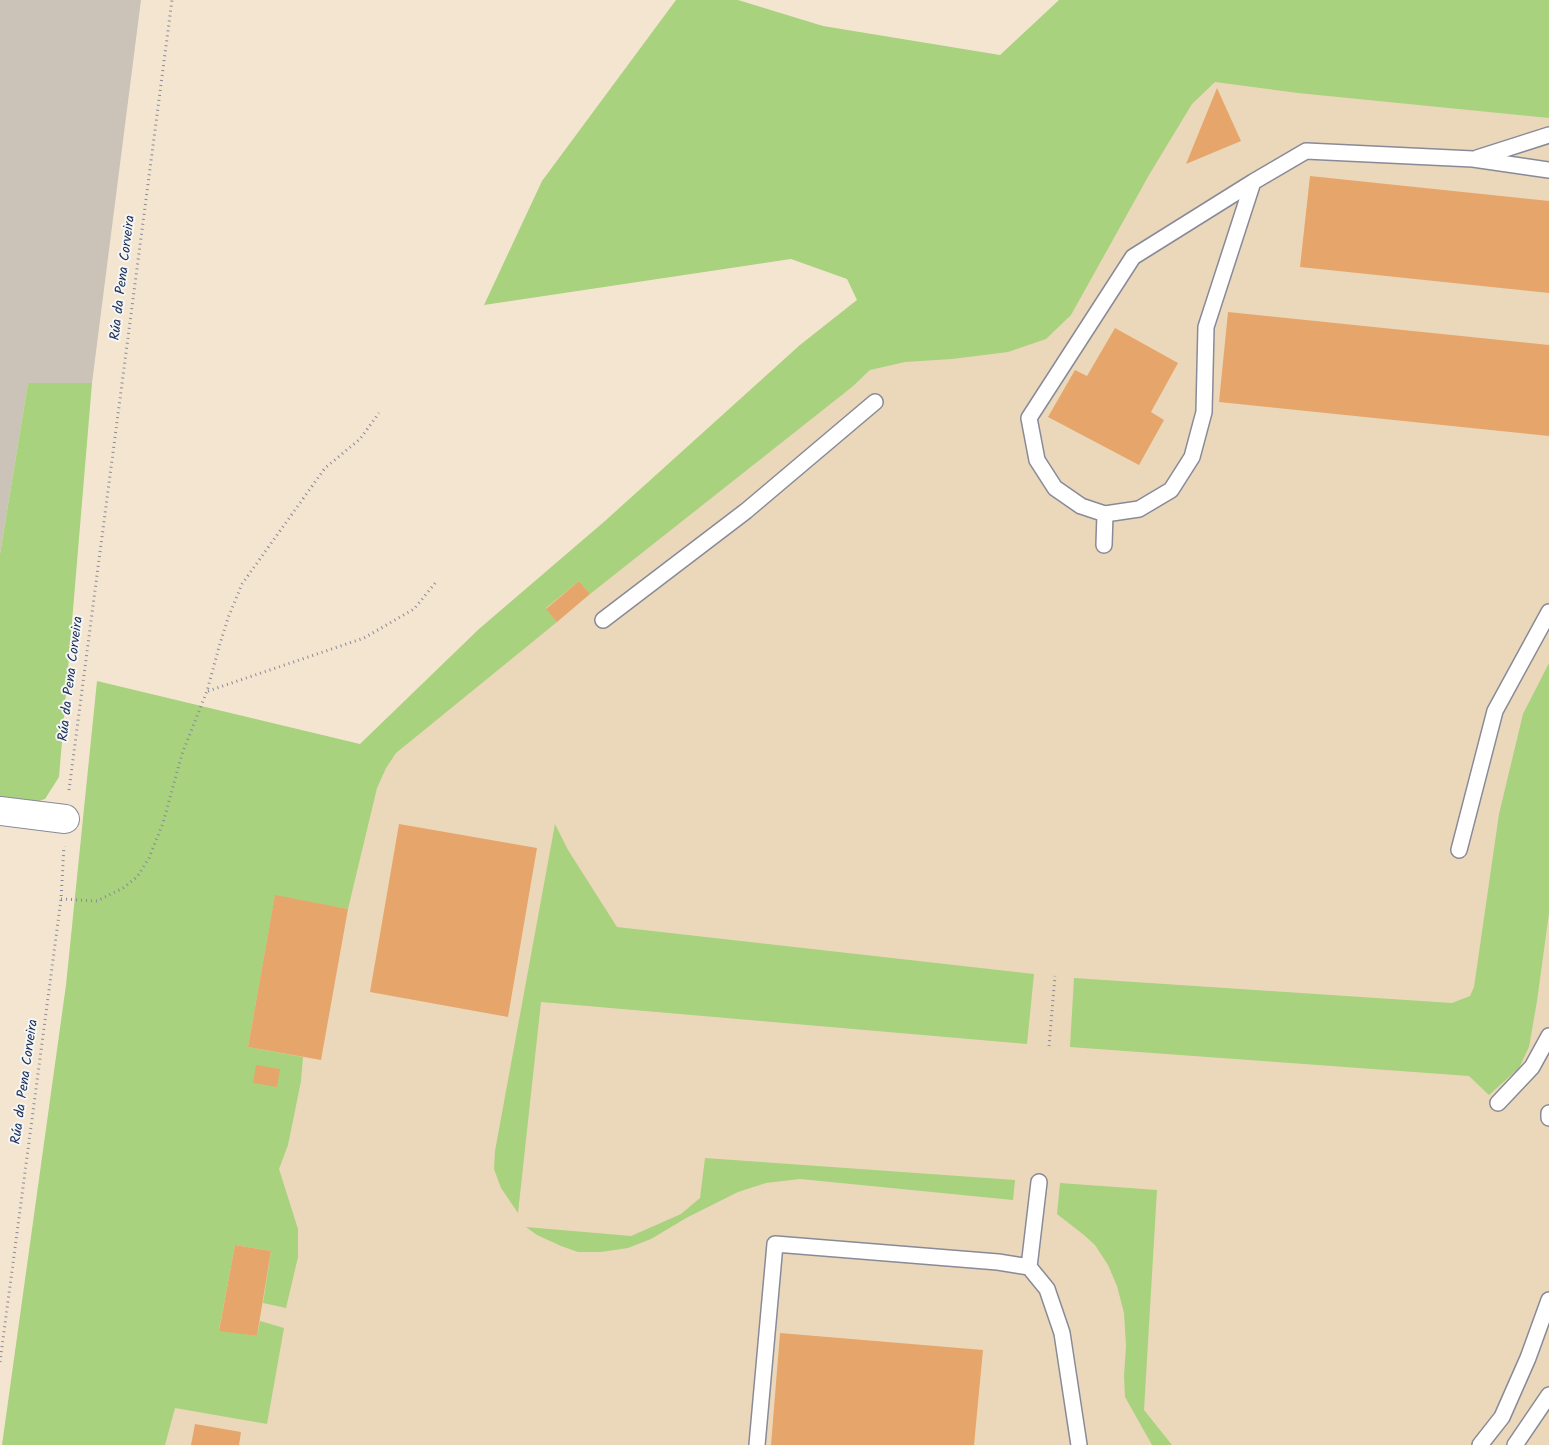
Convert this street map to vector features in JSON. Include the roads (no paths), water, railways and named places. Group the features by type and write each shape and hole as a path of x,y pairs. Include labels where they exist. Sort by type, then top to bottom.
{"street":[{"path":"0,810 65,820"}],"lane":[{"path":"1473,159 1549,135"},
{"path":"1253,182 1206,326 1204,412 1192,457 1171,490 1139,509 1105,514 1080,506 1055,488 1036,460 1029,418 1133,256 1253,182 1306,151 1473,159 1549,170"},
{"path":"603,620 746,511 875,402"},
{"path":"1104,545 1105,514"},
{"path":"1460,850 1495,711 1549,612"},
{"path":"1498,1103 1532,1067 1549,1036"},
{"path":"1549,1113 1549,1118"},
{"path":"1029,1267 1039,1182"},
{"path":"757,1445 774,1244 998,1262 1029,1267 1047,1289 1062,1333 1079,1445"},
{"path":"1480,1445 1502,1417 1528,1358 1549,1300"},
{"path":"1515,1445 1549,1396"}]}
